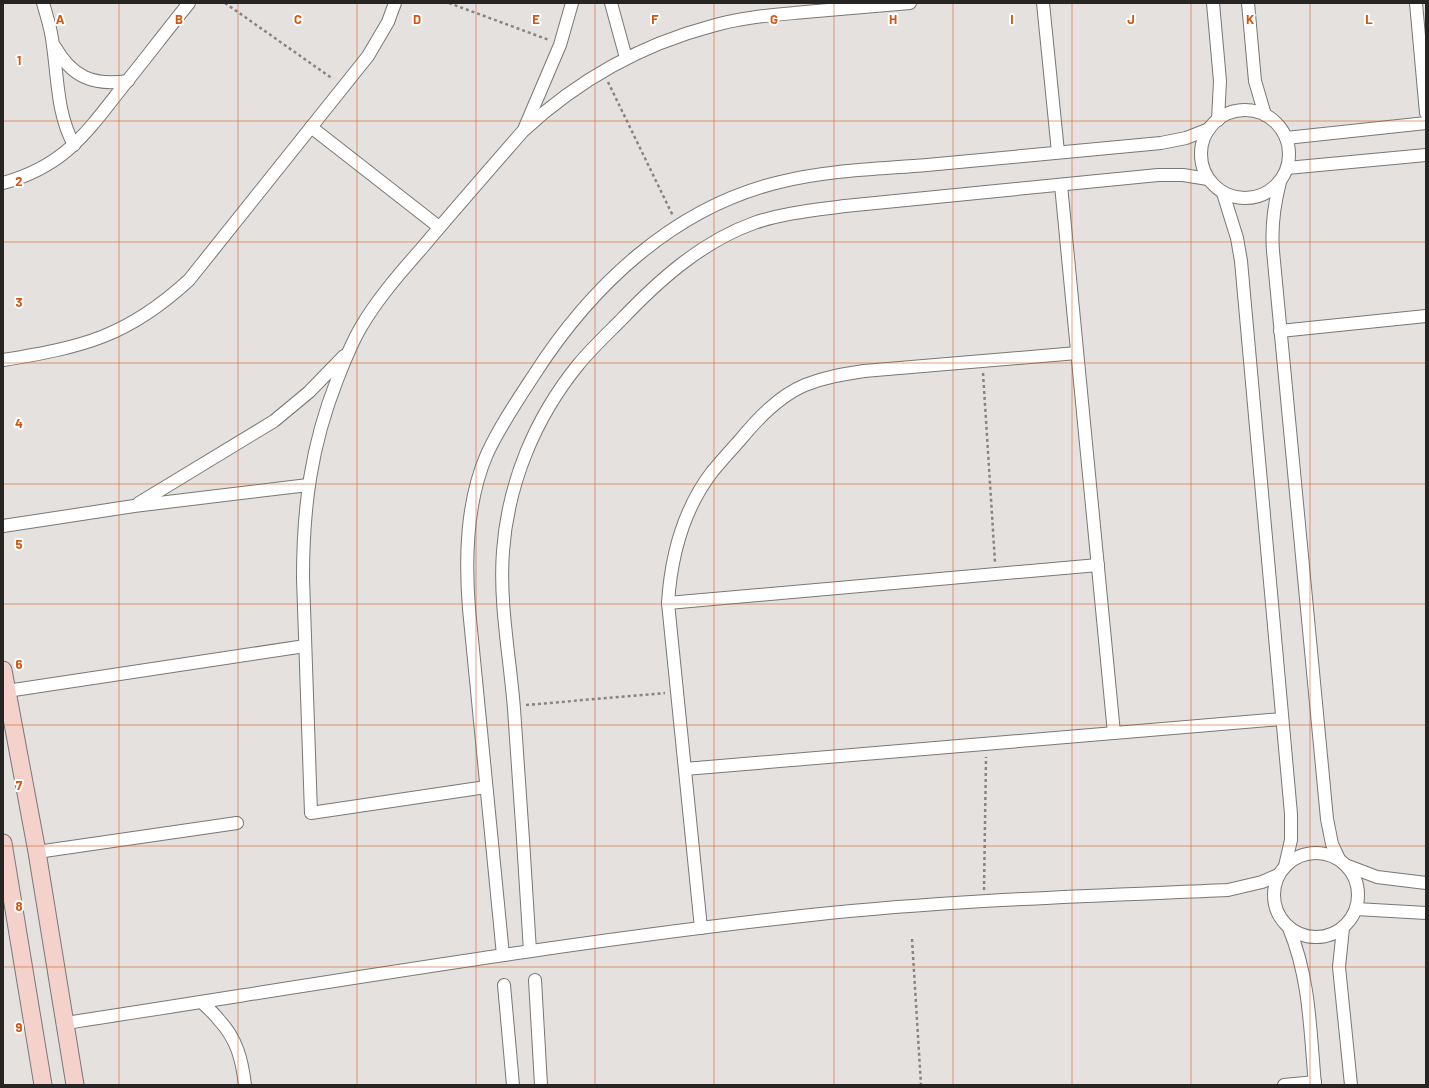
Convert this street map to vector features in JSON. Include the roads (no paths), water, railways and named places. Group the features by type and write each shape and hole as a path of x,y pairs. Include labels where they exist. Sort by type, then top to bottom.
{"street":[{"path":"43,3 53,44 61,111 67,131 74,145"},
{"path":"3,183 28,174 44,166 85,136 189,3"},
{"path":"3,360 86,344 131,325 156,308 189,280 368,56 388,22 396,3"},
{"path":"523,131 560,45 572,3"},
{"path":"611,3 626,58"},
{"path":"486,787 311,813 303,547 308,485 314,450 323,416 348,352 375,305 439,227 523,131 547,108 574,88 626,58 681,35 712,25 775,9 910,3"},
{"path":"1043,3 1058,152"},
{"path":"1213,3 1220,81 1218,120"},
{"path":"1248,3 1255,81 1265,115"},
{"path":"1416,3 1426,113"},
{"path":"53,44 62,60 75,72 92,80 110,84 128,81"},
{"path":"1280,182 1268,192 1254,198 1238,198 1223,193 1208,179 1202,162 1202,145 1209,129 1218,120 1233,112 1249,111 1265,115 1277,125 1286,138 1289,153 1287,168 1280,182 1274,204 1271,227 1280,331 1327,819 1332,844 1343,863 1354,876 1358,887 1358,898 1356,909 1351,920 1343,928 1333,934 1322,937 1310,937 1298,934 1288,928"},
{"path":"1286,138 1426,123"},
{"path":"311,127 439,227"},
{"path":"503,955 466,569 469,529 476,490 486,456 502,425 543,361 568,327 622,268 653,242 677,225 722,201 751,190 795,179 840,173 1167,142 1186,138 1209,129"},
{"path":"1287,168 1426,155"},
{"path":"530,951 514,706 503,599 503,552 509,506 522,461 541,418 578,365 638,301 673,270 712,243 754,223 799,212 845,206 1158,175 1183,175 1208,179"},
{"path":"1061,185 1114,734"},
{"path":"1223,193 1237,238 1241,261 1292,827 1291,840 1274,886 1273,898 1276,910 1288,928 1298,950 1304,974 1315,1083 1284,1085"},
{"path":"1280,331 1426,316"},
{"path":"134,506 274,422 309,392 348,352"},
{"path":"701,928 668,603 670,575 675,548 684,522 696,496 712,473 754,423 777,402 804,386 833,376 1077,352"},
{"path":"3,526 134,506 308,485"},
{"path":"668,603 1098,564"},
{"path":"7,692 306,646"},
{"path":"3,670 37,852 75,1085"},
{"path":"685,769 1282,719"},
{"path":"37,852 237,823"},
{"path":"3,843 43,1085"},
{"path":"66,1023 503,955 701,928 828,914 984,902 1228,890 1262,882 1281,870 1294,858 1316,852 1328,854 1343,863 1378,877 1426,883"},
{"path":"1356,909 1426,913"},
{"path":"1343,928 1339,967 1351,1085"},
{"path":"535,980 541,1085"},
{"path":"504,985 513,1085"},
{"path":"202,1002 218,1018 233,1038 241,1059 245,1085"}]}
